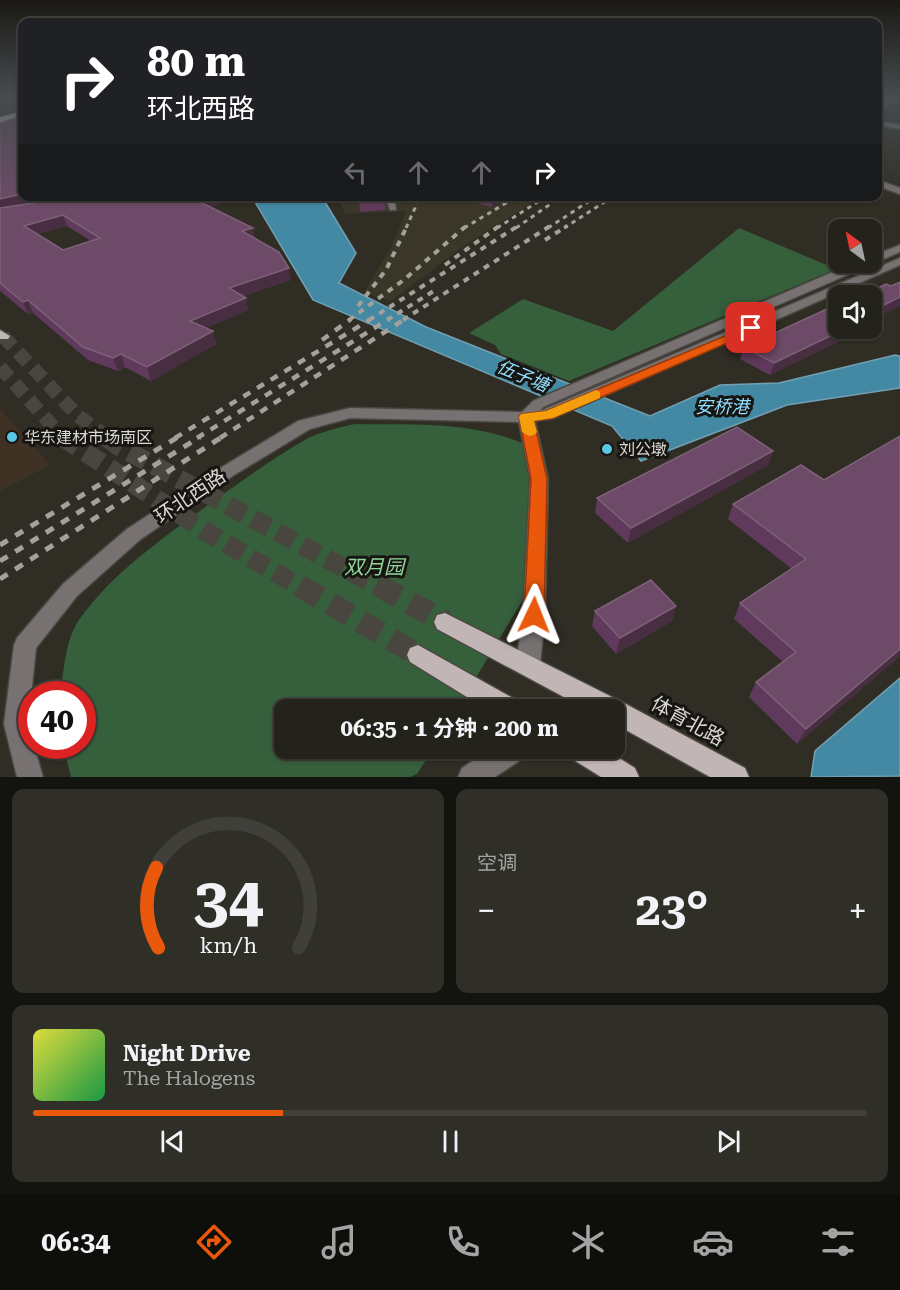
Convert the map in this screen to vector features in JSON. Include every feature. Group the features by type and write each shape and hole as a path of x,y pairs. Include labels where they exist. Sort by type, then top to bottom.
{"main road":[{"name":"体育北路","path":"445,622 593,699"},
{"path":"418,655 492,699"},
{"name":"体育北路","path":"625,716 728,772"},
{"path":"596,759 626,777"}],"street":[{"path":"882,184 900,191"},
{"path":"391,201 393,208"},
{"path":"882,256 900,248"},
{"name":"环北西路","path":"30,777 16,724 25,645 70,590 134,534 228,471 304,425 350,413 537,412 608,390 900,261"},
{"name":"环北西路","path":"537,412 592,380 841,273"},
{"path":"528,665 534,615 539,479 537,412"},
{"path":"471,777 499,759"}],"shaded area":[{"path":"340,201 535,201 464,246 391,301 364,292 391,247 406,211 345,214"},
{"name":"华东建材市场南区","path":"0,409 50,465 0,491"}],"green space":[{"path":"739,228 828,266 828,272 569,381 501,354 495,345 469,333 523,299 613,331"},
{"name":"双月园","path":"355,424 440,426 482,431 522,443 532,482 524,598 463,699 274,699 274,759 427,759 417,774 410,777 71,777 66,759 96,759 96,681 62,681 71,637 79,620 123,571 156,544 291,448 328,431"}],"water":[{"name":"安桥港","path":"254,201 324,201 356,253 339,283 426,327 650,416 720,385 779,383 895,355 900,356 900,388 787,405 641,461 612,426 313,300"},
{"path":"900,678 900,776 811,777 815,751"}],"building":[{"path":"0,132 18,132 18,195 0,199"},
{"path":"47,201 198,201 253,228 242,231 279,252 289,268 229,288 246,298 190,321 213,331 147,367 121,354 113,358 83,347 28,300 23,302 0,283 0,208","holes":["63,215 100,238 63,250 24,226"]},
{"path":"900,282 900,297 882,306 882,286 886,284 891,286"},
{"path":"828,309 828,337 774,363 744,347"},
{"path":"737,427 773,451 631,528 597,498"},
{"path":"900,436 900,649 806,729 756,682 796,652 740,603 806,559 733,504 801,465 824,480"},
{"path":"651,580 676,606 620,638 595,611"}],"tunnel":[{"path":"3,336 77,415 108,438"},
{"path":"0,367 62,437"},
{"path":"62,437 213,536 302,588"},
{"path":"106,437 118,446 381,588"},
{"path":"300,586 418,655"},
{"path":"379,586 445,622"}],"railway":[{"path":"406,228 416,201"},
{"path":"464,228 510,201"},
{"path":"497,228 539,201"},
{"path":"516,228 555,201"},
{"path":"548,228 589,201"},
{"path":"564,228 606,201"},
{"path":"358,306 386,270 407,226"},
{"path":"349,320 405,279 466,226"},
{"path":"445,265 499,226"},
{"path":"369,320 518,226"},
{"path":"403,320 550,226"},
{"path":"545,240 567,226"},
{"path":"387,320 437,289"},
{"path":"322,340 351,319"},
{"path":"175,438 371,319"},
{"path":"197,438 389,319"},
{"path":"220,438 405,319"},
{"path":"0,545 178,437"},
{"path":"0,561 200,437"},
{"path":"0,579 222,437"}],"slow traffic":[{"path":"529,432 526,417 548,415 596,395"}],"place":[{"name":"华东建材市场南区","path":"12,437"},
{"name":"刘公墩","path":"607,449"}],"route":[{"path":"534,615 539,479 526,417 548,415 751,328"}],"water label":[{"name":"伍子塘","path":"523,376"}]}
